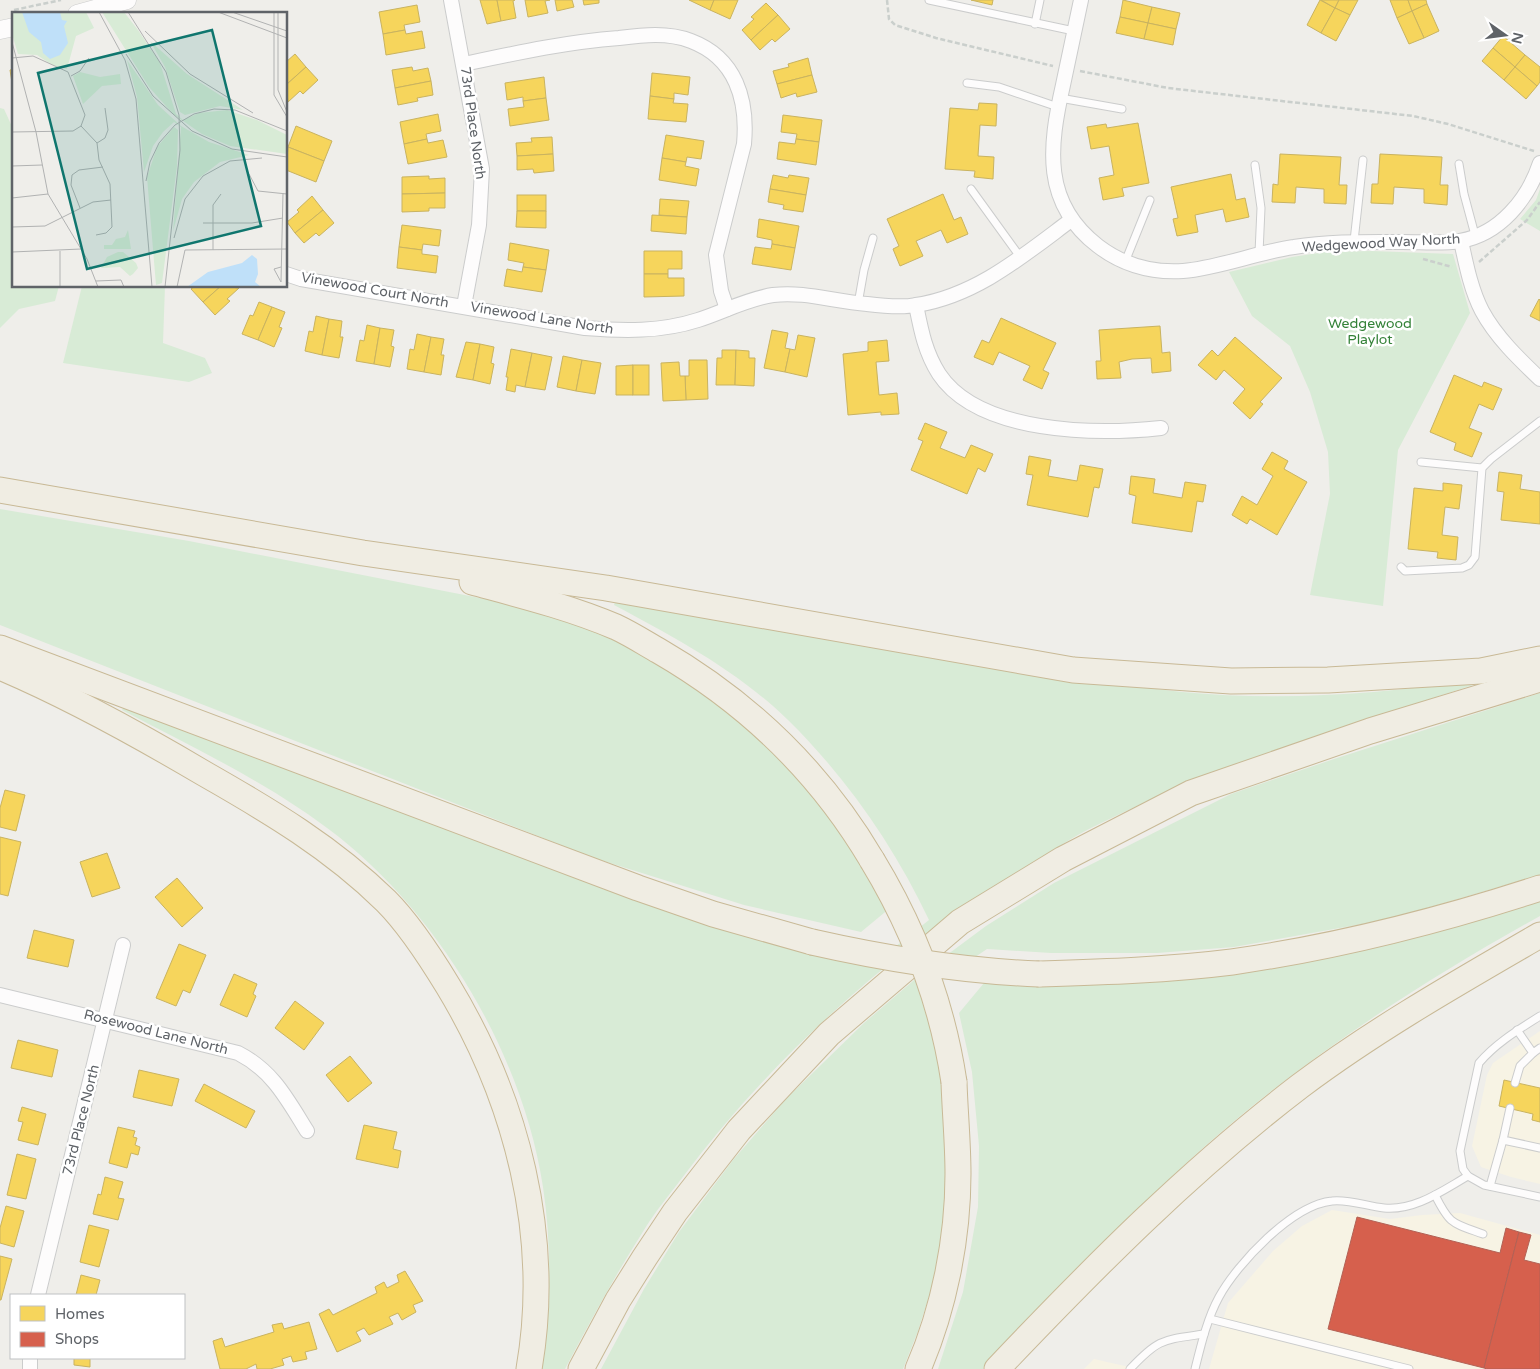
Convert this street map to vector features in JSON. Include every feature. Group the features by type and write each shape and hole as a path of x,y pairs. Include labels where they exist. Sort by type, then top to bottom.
{"highway":[{"path":"0,490 363,553 606,588 1073,670 1122,675 1231,681 1328,680 1481,671 1540,659"},
{"path":"363,553 563,607 618,628 679,663 738,705 804,766 854,829 905,918 928,975 949,1050 954,1082 958,1176 953,1242 937,1314 918,1369"},
{"path":"0,648 638,888 713,914 812,942 898,960 1039,974 1183,967 1232,962 1317,948 1472,910 1540,888"},
{"path":"0,667 163,749 304,833 335,855 368,884 388,904 422,946 477,1035 501,1096 523,1170 528,1192 536,1261 534,1326 528,1369"},
{"path":"581,1369 618,1300 645,1257 675,1212 739,1130 829,1034 960,922 1063,860 1191,793 1370,731 1540,679"},
{"path":"997,1369 1118,1245 1170,1195 1255,1121 1302,1084 1367,1039 1437,995 1540,935"}],"street":[{"path":"83,12 127,0"},
{"name":"73rd Place North","path":"451,0 464,64 482,178 479,225 464,306"},
{"name":"Wedgewood Way North","path":"1081,0 1053,127 1052,166 1060,197 1071,220 1090,240 1125,262 1159,271 1184,271 1259,253 1320,243 1354,241 1461,241 1475,235 1512,212 1524,198 1540,163"},
{"path":"0,30 12,19"},
{"path":"464,64 576,41 651,35 672,36 691,41 725,65 737,82 744,104 746,125 744,144 716,255 721,291 727,309"},
{"name":"Vinewood Lane North","path":"464,306 585,328 622,331 659,329 696,321 727,309 772,296 787,294 807,295 858,304 916,305 976,285 1021,258 1071,220"},
{"path":"1461,241 1470,280 1482,311 1515,354 1540,379"},
{"name":"Vinewood Court North","path":"288,275 301,279 464,306"},
{"path":"916,305 925,348 940,375 970,402 994,415 1021,422 1069,429 1121,433 1160,428"},
{"name":"73rd Place North","path":"38,1294 123,945"},
{"name":"Rosewood Lane North","path":"0,995 221,1047 254,1061 268,1072 308,1131"}],"lane":[{"path":"929,0 1074,31"},
{"path":"1035,24 1040,0"},
{"path":"968,83 999,87 1059,103 1122,109"},
{"path":"1354,241 1363,160"},
{"path":"1459,164 1464,194 1475,235"},
{"path":"1255,165 1261,208 1259,253"},
{"path":"971,189 1021,258"},
{"path":"1125,262 1150,200"},
{"path":"858,304 864,270 873,238"},
{"path":"1401,567 1405,571 1462,568 1469,565 1475,557 1482,468 1540,421"},
{"path":"1421,462 1482,468"},
{"path":"1540,1016 1517,1030 1488,1052 1479,1063 1460,1151 1460,1161 1468,1176 1490,1186 1540,1197"},
{"path":"1515,1083 1520,1066 1537,1050 1517,1030"},
{"path":"1490,1186 1510,1108"},
{"path":"1503,1140 1540,1148"},
{"path":"1195,1369 1204,1334 1218,1298 1235,1272 1264,1242 1297,1214 1311,1206 1332,1200 1386,1208 1417,1204 1468,1176"},
{"path":"1435,1195 1445,1215 1452,1223 1483,1234"},
{"path":"1210,1319 1407,1369"},
{"path":"1130,1369 1146,1352 1164,1340 1204,1334"}],"path":[{"path":"30,12 61,0"},
{"path":"886,0 889,18 895,24 936,38 1066,68 1168,88 1422,118 1540,153"}],"shaded area":[{"path":"1540,1031 1540,1184 1481,1167 1472,1146 1487,1075 1493,1063"},
{"path":"1332,1210 1390,1219 1460,1213 1540,1235 1540,1369 1209,1369 1228,1303 1273,1251 1302,1226"},
{"path":"1094,1359 1138,1369 1084,1369"}],"green space":[{"path":"0,108 4,109 12,127 12,288 58,288 55,301 19,309 0,328"},
{"path":"1540,189 1540,231 1520,219 1536,200"},
{"name":"Wedgewood Playlot","path":"1372,251 1453,254 1470,313 1398,450 1383,606 1310,595 1330,494 1328,452 1310,392 1290,346 1252,316 1229,272 1292,257 1325,252"},
{"path":"82,288 165,288 163,343 205,358 212,373 189,382 63,363"},
{"path":"0,509 189,541 485,599 486,594 526,603 641,650 704,687 773,747 847,832 890,908 861,932 744,905 594,858 0,625"},
{"path":"616,599 1053,674 1182,692 1218,695 1290,696 1364,693 1472,680 1473,685 1277,750 1181,787 1134,808 1064,843 930,932 839,1006 756,1088 718,1132 653,1217 613,1281 565,1369 541,1369 547,1324 549,1255 543,1187 533,1138 517,1089 497,1040 472,994 444,949 412,908 377,870 314,818 261,784 122,710 125,705 876,962 929,920 900,866 867,814 830,765 788,720 769,702 705,656 614,605"},
{"path":"1540,693 1540,875 1390,919 1234,947 1157,953 1051,953 987,949 925,991 946,1083 946,1200 938,1268 918,1331 903,1369 601,1369 644,1289 679,1232 733,1160 786,1099 864,1023 920,975 986,926 1054,883 1231,794"},
{"path":"1540,900 1540,916 1409,994 1323,1052 1242,1114 1147,1201 983,1369 938,1369 963,1292 978,1207 979,1146 972,1072 959,1013 989,977 1270,968 1352,953 1465,924"}],"building: Homes":[{"path":"480,0 497,0 501,21 487,24"},
{"path":"497,0 515,0 513,1 516,18 501,21"},
{"path":"525,0 550,0 545,1 548,13 528,17"},
{"path":"555,0 572,0 574,7 557,11"},
{"path":"583,0 599,0 599,3 584,5"},
{"path":"689,0 714,0 710,10"},
{"path":"714,0 738,0 730,19 710,10"},
{"path":"971,0 993,0 992,5"},
{"path":"1123,0 1152,7 1148,23 1120,17"},
{"path":"1320,0 1335,8 1321,33 1307,25"},
{"path":"1321,0 1339,0 1335,8"},
{"path":"1339,0 1358,0 1350,15 1335,8"},
{"path":"1390,0 1408,0 1412,11 1397,18"},
{"path":"1408,0 1426,0 1427,4 1412,11"},
{"path":"766,3 778,15 751,40 742,30 754,19 751,17"},
{"path":"1427,4 1439,31 1424,38 1412,11"},
{"path":"417,5 420,22 404,25 405,30 383,34 379,12"},
{"path":"1152,7 1180,13 1176,29 1148,23"},
{"path":"1335,8 1350,15 1336,41 1321,33"},
{"path":"1412,11 1424,38 1409,44 1397,18"},
{"path":"778,15 790,29 775,42 772,39 760,50 751,40"},
{"path":"1120,17 1148,23 1144,39 1116,33"},
{"path":"1148,23 1176,29 1173,45 1144,39"},
{"path":"405,30 406,34 422,31 425,48 386,55 383,34"},
{"path":"1503,36 1525,55 1515,67 1493,48"},
{"path":"1493,48 1515,67 1504,80 1482,61"},
{"path":"295,54 306,67 288,83 288,60"},
{"path":"1525,55 1540,67 1540,82 1537,86 1515,67"},
{"path":"808,58 812,75 777,84 773,71 789,67 788,64"},
{"path":"306,67 318,80 303,94 300,91 288,102 288,83"},
{"path":"412,67 413,71 428,68 431,81 395,88 392,70"},
{"path":"1515,67 1537,86 1526,99 1504,80"},
{"path":"652,73 690,77 688,95 674,93 674,99 650,96"},
{"path":"812,75 817,92 797,97 796,93 781,98 777,84"},
{"path":"544,77 546,98 523,101 523,97 507,100 505,83"},
{"path":"431,81 433,95 417,98 418,101 398,105 395,88"},
{"path":"650,96 674,99 673,103 688,104 686,122 648,119"},
{"path":"546,98 549,120 510,126 508,109 524,107 523,101"},
{"path":"979,103 997,104 996,126 980,125 978,156 994,157 993,179 974,177 975,171 945,169 950,108 978,110"},
{"path":"438,114 441,131 426,134 427,139 404,144 400,122"},
{"path":"783,115 822,120 819,142 796,139 797,134 781,132"},
{"path":"1138,123 1149,183 1122,188 1124,196 1103,200 1099,178 1114,175 1109,146 1091,149 1087,127 1106,124 1107,128"},
{"path":"296,126 332,141 324,161 288,147"},
{"path":"666,135 704,141 701,159 687,157 686,162 662,158"},
{"path":"552,137 553,154 517,156 516,143 532,142 531,138"},
{"path":"427,139 428,143 443,140 447,157 408,164 404,144"},
{"path":"796,139 819,142 816,165 777,159 779,142 795,144"},
{"path":"288,147 324,161 316,182 288,171"},
{"path":"553,154 554,171 534,173 533,169 517,170 517,156"},
{"path":"1280,154 1341,157 1339,185 1347,185 1346,204 1324,203 1324,189 1296,187 1295,203 1272,202 1273,184 1278,185"},
{"path":"1380,154 1442,157 1440,185 1448,185 1447,205 1424,203 1424,189 1394,187 1393,204 1371,203 1372,184 1378,184"},
{"path":"662,158 686,162 685,166 699,169 696,186 659,180"},
{"path":"1231,174 1236,200 1245,198 1249,217 1226,222 1223,209 1195,215 1198,232 1177,236 1173,219 1178,218 1171,187"},
{"path":"773,175 788,178 789,175 809,178 806,195 770,189"},
{"path":"429,176 429,179 445,178 445,193 402,194 402,177"},
{"path":"770,189 806,195 803,212 783,209 784,205 768,202"},
{"path":"445,193 445,208 429,208 429,211 402,212 402,194"},
{"path":"943,194 954,220 961,217 968,234 947,243 941,230 916,241 923,256 900,266 893,249 899,246 887,219"},
{"path":"517,195 546,195 546,211 517,211"},
{"path":"312,196 323,210 295,233 288,221 299,212 297,210"},
{"path":"660,199 689,201 687,217 659,215"},
{"path":"323,210 334,223 319,236 316,233 304,243 295,233"},
{"path":"517,211 546,211 546,228 516,227"},
{"path":"652,215 687,217 686,234 651,231"},
{"path":"759,219 799,226 795,248 772,244 772,240 757,237"},
{"path":"402,225 441,230 439,246 423,244 422,250 399,247"},
{"path":"510,243 549,250 546,270 523,267 524,263 508,260"},
{"path":"772,244 795,248 791,270 752,264 755,247 771,249"},
{"path":"399,247 422,250 422,254 438,256 436,273 397,268"},
{"path":"644,251 682,251 682,269 668,269 668,274 644,274"},
{"path":"523,267 546,270 542,292 504,286 507,269 522,272"},
{"path":"644,274 668,274 668,278 684,278 684,296 644,297"},
{"path":"192,288 219,288 203,302 191,289"},
{"path":"219,288 239,288 227,299 230,301 215,315 203,302"},
{"path":"1540,300 1540,321 1530,316"},
{"path":"259,302 272,307 258,340 242,334 250,315 253,316"},
{"path":"272,307 285,312 279,327 282,328 274,347 258,340"},
{"path":"316,316 329,319 322,355 305,351 309,331 313,332"},
{"path":"1001,318 1056,343 1043,370 1049,373 1042,389 1023,380 1030,366 999,352 993,365 974,357 982,340 989,343"},
{"path":"329,319 342,321 340,337 343,337 339,358 322,355"},
{"path":"367,325 380,328 374,364 356,361 360,340 364,341"},
{"path":"1160,326 1162,353 1170,352 1171,371 1152,373 1151,358 1132,359 1119,362 1121,378 1097,379 1096,361 1101,361 1099,330"},
{"path":"380,328 394,330 391,346 394,347 390,367 374,364"},
{"path":"772,330 788,333 785,348 790,349 785,372 764,368"},
{"path":"417,334 431,337 424,372 407,369 410,349 414,350"},
{"path":"798,335 815,338 807,377 785,372 790,349 795,350"},
{"path":"431,337 444,339 441,355 444,355 441,375 424,372"},
{"path":"1235,337 1282,378 1260,402 1263,404 1250,419 1233,403 1245,389 1224,370 1216,380 1198,365 1212,350 1218,356"},
{"path":"887,340 889,361 876,362 879,395 897,393 899,414 881,415 881,412 848,415 843,354 868,351 868,342"},
{"path":"466,342 480,344 473,380 456,377"},
{"path":"480,344 494,347 491,363 494,364 490,384 473,380"},
{"path":"511,349 532,353 525,387 516,385 515,392 506,390 508,377 506,377"},
{"path":"722,350 736,350 735,385 716,385 717,358 722,358"},
{"path":"736,350 749,351 749,358 755,358 754,386 735,385"},
{"path":"532,353 552,357 545,390 525,387"},
{"path":"563,356 582,360 576,391 557,387"},
{"path":"582,360 601,363 595,394 576,391"},
{"path":"689,360 707,360 708,399 686,400 685,376 689,376"},
{"path":"679,362 680,376 685,376 686,400 663,401 661,363"},
{"path":"633,365 633,395 616,395 616,366"},
{"path":"633,365 649,365 649,395 633,395"},
{"path":"1454,375 1482,387 1484,382 1502,389 1493,410 1479,404 1469,428 1482,433 1472,457 1454,450 1456,443 1430,432"},
{"path":"925,423 947,432 940,448 965,458 971,445 993,454 985,472 978,468 967,494 911,470 923,441 918,439"},
{"path":"1272,452 1288,461 1284,469 1307,482 1277,535 1250,519 1247,524 1232,515 1242,496 1257,505 1273,476 1262,469"},
{"path":"1029,456 1051,460 1048,476 1077,481 1080,465 1103,469 1099,488 1094,487 1088,517 1027,505 1033,475 1026,474"},
{"path":"1499,472 1522,475 1520,489 1540,492 1540,524 1501,520 1504,492 1497,491"},
{"path":"1131,476 1155,479 1153,493 1182,498 1185,482 1206,485 1203,502 1197,501 1192,532 1132,523 1136,496 1129,494"},
{"path":"1443,483 1462,485 1459,509 1445,507 1442,535 1458,537 1456,560 1437,558 1438,552 1408,549 1414,488 1443,491"},
{"path":"5,790 25,795 16,831 0,827 0,808"},
{"path":"0,837 21,842 8,896 0,894"},
{"path":"107,853 120,888 92,897 80,862"},
{"path":"177,878 203,908 182,927 155,897"},
{"path":"34,930 74,940 68,967 27,958"},
{"path":"179,944 206,955 190,993 183,990 176,1006 156,998"},
{"path":"234,974 257,984 253,994 256,996 247,1017 220,1005"},
{"path":"295,1001 324,1023 304,1050 275,1028"},
{"path":"18,1040 58,1050 52,1077 11,1068"},
{"path":"350,1056 372,1083 348,1102 326,1075"},
{"path":"139,1070 179,1079 172,1106 133,1097"},
{"path":"1504,1080 1540,1088 1540,1122 1532,1120 1533,1114 1499,1106"},
{"path":"204,1084 255,1111 246,1128 195,1101"},
{"path":"22,1107 46,1114 38,1145 18,1140 23,1122 18,1121"},
{"path":"364,1125 397,1132 393,1149 401,1151 398,1168 356,1159"},
{"path":"118,1127 135,1131 133,1137 137,1138 135,1145 140,1147 138,1155 131,1153 127,1168 109,1163"},
{"path":"17,1154 36,1159 26,1199 7,1195"},
{"path":"105,1177 123,1182 118,1198 124,1199 118,1220 93,1214 98,1194 101,1195"},
{"path":"6,1206 24,1211 14,1247 0,1243 0,1228"},
{"path":"89,1225 109,1230 99,1267 80,1262"},
{"path":"0,1256 12,1259 1,1300 0,1300"},
{"path":"405,1271 423,1301 413,1305 416,1312 402,1320 398,1313 389,1317 393,1324 369,1335 364,1328 356,1332 361,1341 337,1352 319,1314 329,1309 333,1315 377,1293 375,1287 384,1282 387,1288 399,1282 397,1275"},
{"path":"81,1275 100,1280 96,1294 76,1294"},
{"path":"309,1322 317,1349 305,1352 307,1359 293,1362 291,1356 282,1359 284,1365 270,1369 257,1369 256,1364 246,1369 220,1369 213,1341 222,1338 225,1347 274,1332 272,1325 282,1323 284,1329"},
{"path":"74,1359 90,1359 90,1367 74,1365"}],"building: Shops":[{"path":"1357,1217 1500,1253 1506,1228 1519,1232 1484,1368 1328,1329"},
{"path":"1519,1232 1531,1235 1524,1260 1540,1264 1540,1369 1487,1369 1484,1368"}]}
